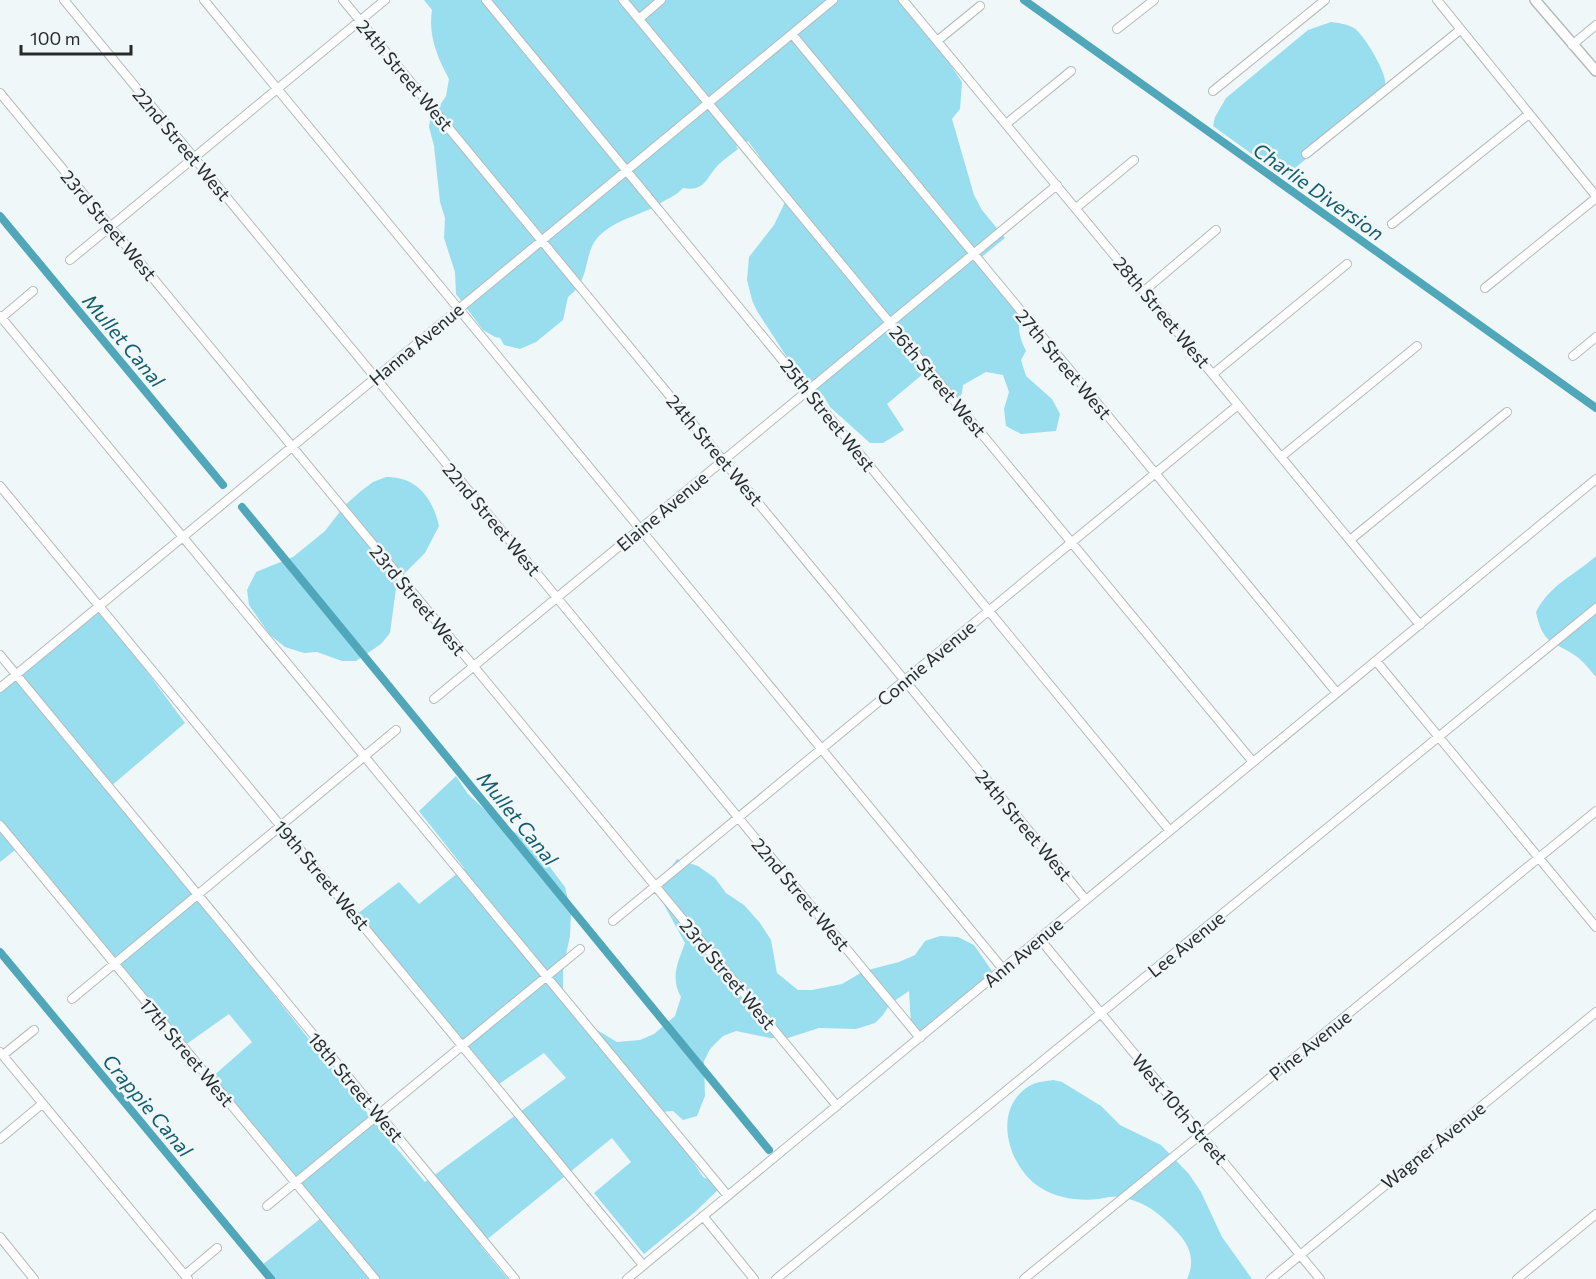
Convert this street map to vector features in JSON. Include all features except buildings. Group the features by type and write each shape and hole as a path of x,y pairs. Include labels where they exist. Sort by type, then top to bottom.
{"street":[{"name":"22nd Street West","path":"64,0 920,1038"},
{"path":"204,0 1003,969"},
{"name":"24th Street West","path":"343,0 1086,900"},
{"path":"70,260 385,0"},
{"name":"25th Street West","path":"486,0 1170,831"},
{"name":"26th Street West","path":"623,0 1253,762"},
{"path":"639,19 662,0"},
{"name":"Hanna Avenue","path":"0,688 833,0"},
{"name":"28th Street West","path":"903,0 1420,625"},
{"path":"1118,29 1154,0"},
{"path":"1213,91 1325,0"},
{"path":"1437,0 1596,197 1485,288"},
{"path":"1534,0 1596,71"},
{"path":"937,41 980,6"},
{"path":"1572,45 1596,25"},
{"path":"1306,154 1460,30"},
{"name":"27th Street West","path":"792,34 1337,693"},
{"path":"1006,124 1071,71"},
{"name":"23rd Street West","path":"0,93 837,1106"},
{"path":"1392,224 1529,114"},
{"path":"1076,208 1134,160"},
{"name":"Elaine Avenue","path":"434,699 1057,185"},
{"path":"1144,291 1216,230"},
{"path":"1213,374 1347,264"},
{"path":"33,291 1,317 728,1196"},
{"path":"1573,356 1596,337"},
{"path":"1281,457 1417,346"},
{"name":"Connie Avenue","path":"613,921 1238,405"},
{"path":"1350,540 1507,412"},
{"name":"Ann Avenue","path":"627,1279 1596,479"},
{"name":"19th Street West","path":"0,486 643,1265"},
{"name":"Lee Avenue","path":"777,1279 1596,608"},
{"name":"18th Street West","path":"0,656 515,1279"},
{"path":"1376,661 1596,927"},
{"path":"72,999 396,730"},
{"name":"Pine Avenue","path":"1024,1279 1596,811"},
{"name":"17th Street West","path":"0,825 375,1279"},
{"name":"West 10th Street","path":"1039,938 1320,1279"},
{"path":"267,1206 580,949"},
{"name":"Wagner Avenue","path":"1270,1279 1596,1012"},
{"path":"34,1030 2,1053 186,1277 217,1248"},
{"path":"0,1139 42,1104"},
{"path":"1517,1279 1596,1214"},
{"path":"703,1216 754,1279"},
{"path":"0,1237 34,1279"}],"shaded area":[{"path":"424,0 898,0 928,32 962,82 960,109 952,119 974,195 982,210 1005,238 978,260 1021,312 1019,332 1026,351 1021,360 1026,376 1052,399 1060,414 1056,431 1021,434 1006,426 1004,409 1009,392 1003,375 986,372 963,385 958,402 929,369 887,404 904,430 883,443 870,443 830,407 823,395 808,384 790,362 752,300 747,280 749,257 774,225 788,196 748,141 736,146 738,149 718,165 701,186 683,188 652,208 604,231 590,251 581,282 568,297 563,320 536,342 520,349 504,345 500,338 483,330 456,294 455,272 444,238 445,218 440,202 434,146 429,127 430,120 446,96 449,79 434,46 431,28 432,10"},
{"path":"1331,22 1354,28 1363,37 1381,67 1385,80 1384,89 1377,101 1284,177 1213,126 1215,117 1226,98 1308,30"},
{"path":"386,477 406,480 422,491 432,506 439,526 425,553 397,581 390,633 381,644 356,661 342,661 317,652 304,653 285,647 270,635 249,605 247,590 256,572 293,557 325,531 345,505 361,491 373,482"},
{"path":"1596,556 1596,677 1579,658 1545,636 1536,612 1555,587"},
{"path":"100,608 185,723 110,787 371,1118 425,1182 566,1078 544,1053 499,1084 357,914 399,882 419,904 464,868 419,811 456,776 468,794 499,823 531,842 565,887 571,913 570,936 563,968 563,991 592,1027 617,1042 640,1040 654,1034 675,1016 681,997 676,983 676,970 685,943 662,901 663,878 677,859 698,866 715,878 726,893 744,905 771,940 777,973 798,990 812,990 842,984 864,971 899,962 915,955 925,941 940,936 958,937 974,945 992,971 986,980 918,1040 911,1024 909,991 890,1004 875,1023 856,1029 819,1028 788,1038 770,1038 736,1031 723,1036 710,1049 704,1061 705,1096 697,1116 683,1120 673,1111 661,1112 703,1177 722,1186 695,1212 644,1254 594,1193 631,1162 612,1138 480,1245 508,1279 273,1279 262,1265 325,1215 211,1078 252,1042 229,1014 181,1048 19,847 0,862 0,689"},
{"path":"1053,1080 1062,1082 1101,1106 1120,1125 1161,1145 1189,1174 1201,1192 1222,1237 1252,1279 1187,1279 1191,1267 1189,1249 1171,1226 1151,1209 1136,1201 1117,1197 1084,1200 1062,1197 1048,1192 1029,1179 1013,1153 1008,1138 1007,1122 1018,1095 1031,1085"}],"waterway":[{"name":"Charlie Diversion","path":"1024,0 1596,408"},
{"name":"Mullet Canal","path":"0,216 223,485"},
{"name":"Mullet Canal","path":"242,507 769,1150"},
{"name":"Crappie Canal","path":"0,952 271,1279"}]}
